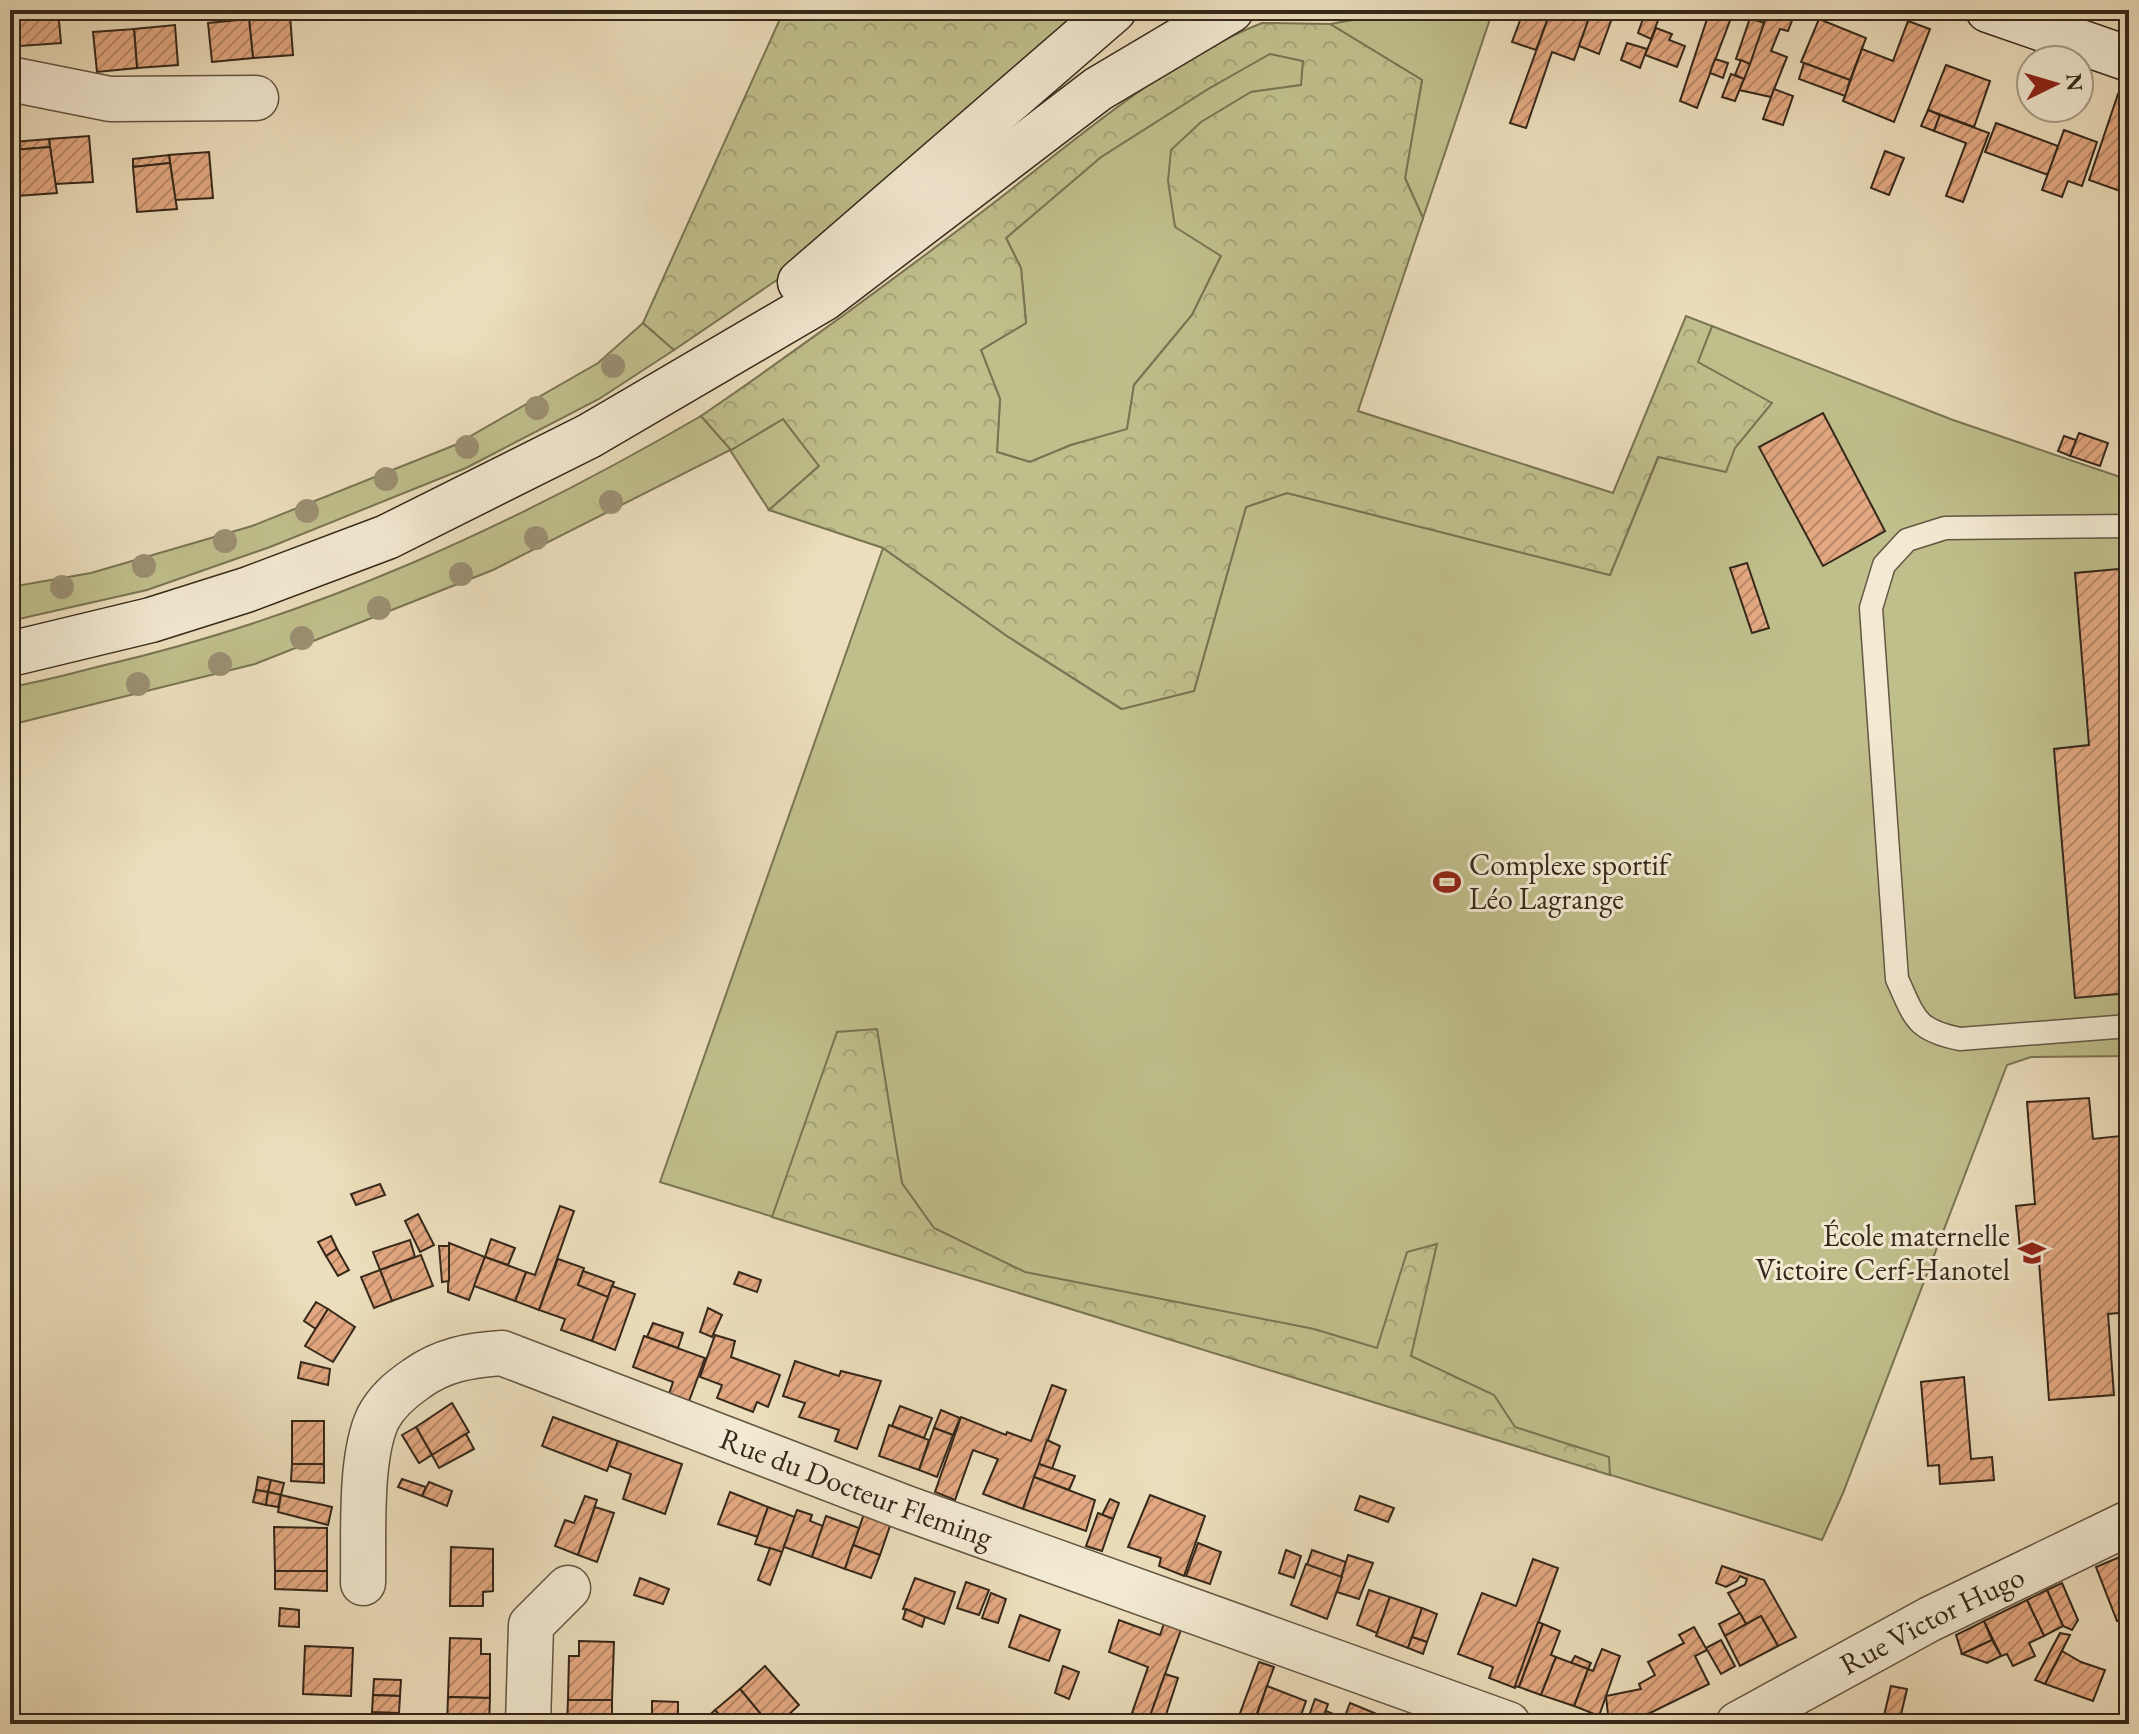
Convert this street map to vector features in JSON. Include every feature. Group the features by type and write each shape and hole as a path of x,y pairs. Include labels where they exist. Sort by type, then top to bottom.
{"street":[{"path":"692,375 1114,10"},
{"path":"10,654 151,620 246,590 387,537 589,436 823,299 1098,89 1231,10"},
{"path":"1988,10 2129,59"},
{"path":"10,79 110,99 256,98"},
{"name":"Rue du Docteur Fleming","path":"363,1583 367,1456 378,1419 395,1394 432,1367 470,1354 502,1353 906,1508 1508,1724"},
{"name":"Rue Victor Hugo","path":"1739,1724 1930,1619 2129,1523"},
{"path":"528,1724 531,1625 568,1588"}],"lane":[{"path":"2129,526 1945,528 1907,540 1884,565 1871,608 1897,979 1916,1020 1934,1034 1960,1039 2129,1026"}],"green space":[{"path":"784,10 1091,10 796,267 674,350 643,323"},
{"path":"1386,10 1493,10 1423,218 1405,178 1422,80 1330,24 1370,17"},
{"path":"1262,23 1330,24 1422,80 1405,178 1423,218 1358,411 1613,493 1686,316 1712,326 1698,362 1772,403 1735,448 1726,472 1658,457 1610,575 1287,493 1246,507 1194,691 1122,709 1007,636 883,548 769,510 819,466 783,419 731,450 701,416 884,286 1120,105 1189,59","holes":["1270,54 1303,61 1301,85 1251,92 1201,122 1171,150 1168,181 1175,227 1221,256 1192,315 1134,385 1127,429 1071,445 1030,462 997,452 1000,399 981,350 1026,323 1021,268 1006,238 1101,157 1208,89"]},
{"path":"1270,53 1303,61 1302,85 1251,92 1221,256 1192,315 1134,385 1127,430 1071,445 1030,462 997,452 1000,399 981,350 1026,323 1021,268 1006,238 1101,157"},
{"path":"643,323 674,350 599,399 466,468 270,547 147,590 10,621 10,587 91,573 252,526 455,445 598,363"},
{"name":"Complexe sportif Léo Lagrange","path":"1712,326 1953,420 2129,480 2129,1056 2031,1057 2007,1065 1843,1493 1822,1540 660,1182 883,548 1007,636 1121,709 1194,691 1246,507 1287,493 1610,575"},
{"path":"701,416 731,450 783,419 819,466 769,510 730,450 493,570 255,664 10,725 10,687 184,645 337,593 486,530"},
{"path":"877,1029 902,1183 934,1228 1025,1272 1314,1329 1377,1348 1407,1252 1437,1244 1411,1356 1494,1395 1515,1427 1609,1457 1610,1475 772,1217 837,1032"}],"building":[{"path":"10,10 17,10 20,46 10,47"},
{"path":"17,10 58,10 61,43 20,46"},
{"path":"1524,10 1551,10 1536,50 1512,42"},
{"path":"1551,10 1592,10 1574,60 1552,52 1526,128 1510,123"},
{"path":"1592,10 1615,10 1599,54 1579,46"},
{"path":"1646,10 1662,10 1651,39 1638,33"},
{"path":"1710,10 1734,10 1697,108 1680,101"},
{"path":"1742,10 1769,10 1764,23 1740,15"},
{"path":"1769,10 1796,10 1788,31 1780,29 1771,51 1787,57 1771,97 1739,90"},
{"path":"290,15 293,55 253,58 249,19"},
{"path":"1750,18 1764,23 1750,64 1736,59"},
{"path":"249,19 253,58 212,62 208,23"},
{"path":"1819,19 1866,38 1850,80 1801,62"},
{"path":"1908,21 1930,29 1894,122 1843,101 1862,49 1893,61"},
{"path":"175,25 178,65 137,68 134,29"},
{"path":"1656,28 1672,34 1669,40 1685,46 1677,67 1645,55"},
{"path":"134,29 137,68 97,72 93,32"},
{"path":"1627,43 1647,49 1640,68 1621,60"},
{"path":"1715,59 1728,63 1723,78 1710,73"},
{"path":"1741,60 1750,64 1744,79 1735,75"},
{"path":"1804,63 1850,80 1845,96 1799,79"},
{"path":"1946,65 1990,81 1974,127 1928,110"},
{"path":"1731,74 1744,79 1735,101 1722,97"},
{"path":"1774,89 1793,96 1783,125 1763,119"},
{"path":"2118,94 2129,98 2129,165 2120,191 2089,180"},
{"path":"1928,110 1940,115 1934,131 1921,126"},
{"path":"1940,115 1989,133 1963,202 1946,196 1966,143 1934,131"},
{"path":"1996,123 2058,146 2048,175 1985,152"},
{"path":"2064,130 2097,142 2082,186 2068,181 2062,197 2042,190"},
{"path":"89,136 93,182 55,184 49,139"},
{"path":"49,139 50,147 13,150 13,142"},
{"path":"50,147 57,193 17,196 13,150"},
{"path":"1885,151 1904,158 1889,195 1871,188"},
{"path":"209,152 213,198 175,200 169,155"},
{"path":"169,155 170,163 133,167 133,159"},
{"path":"170,163 177,209 137,212 133,167"},
{"path":"1823,413 1885,531 1823,566 1759,447"},
{"path":"2079,433 2108,443 2100,466 2070,456"},
{"path":"2064,436 2076,440 2070,456 2058,451"},
{"path":"1747,563 1769,628 1752,633 1730,568"},
{"path":"2129,568 2129,993 2075,998 2054,749 2089,745 2075,573"},
{"path":"2089,1098 2093,1139 2129,1135 2129,1312 2108,1314 2114,1395 2049,1400 2038,1247 2020,1248 2016,1206 2035,1204 2027,1102"},
{"path":"380,1184 385,1195 356,1205 351,1194"},
{"path":"560,1206 574,1211 539,1310 515,1301 526,1272 535,1275"},
{"path":"418,1214 434,1245 420,1252 405,1221"},
{"path":"331,1236 337,1249 326,1256 318,1242"},
{"path":"491,1239 515,1248 508,1265 485,1257"},
{"path":"410,1240 415,1257 380,1270 373,1252"},
{"path":"449,1243 485,1257 469,1300 448,1292"},
{"path":"439,1246 449,1246 449,1281 442,1282"},
{"path":"337,1249 349,1270 338,1276 326,1256"},
{"path":"421,1255 433,1286 392,1301 380,1270"},
{"path":"485,1257 526,1272 515,1301 474,1286"},
{"path":"558,1259 584,1268 578,1285 610,1297 592,1341 561,1330 565,1319 539,1310"},
{"path":"380,1270 392,1301 374,1308 361,1277"},
{"path":"583,1271 614,1282 608,1297 578,1285"},
{"path":"739,1272 761,1280 757,1292 734,1284"},
{"path":"612,1286 635,1294 615,1350 592,1341"},
{"path":"316,1302 328,1309 316,1329 304,1321"},
{"path":"708,1308 722,1315 712,1337 700,1332"},
{"path":"328,1309 355,1327 333,1362 305,1346"},
{"path":"653,1323 683,1333 678,1348 647,1337"},
{"path":"715,1335 735,1341 731,1357 780,1375 768,1407 757,1402 753,1412 717,1398 722,1385 700,1377"},
{"path":"644,1336 705,1358 689,1401 669,1394 673,1382 633,1367"},
{"path":"795,1361 839,1376 841,1371 881,1381 857,1449 835,1441 839,1430 799,1417 805,1403 783,1396"},
{"path":"301,1362 330,1369 328,1385 298,1378"},
{"path":"1964,1377 1971,1459 1992,1457 1994,1480 1940,1484 1939,1465 1928,1466 1921,1382"},
{"path":"1052,1385 1066,1390 1023,1509 983,1494 998,1459 973,1450 955,1500 935,1492 961,1417 1006,1435 1007,1432 1031,1441"},
{"path":"452,1403 469,1432 432,1455 416,1427"},
{"path":"900,1406 932,1418 924,1438 892,1426"},
{"path":"941,1410 960,1418 953,1435 934,1428"},
{"path":"553,1417 618,1441 607,1471 542,1446"},
{"path":"292,1421 324,1421 324,1464 292,1464"},
{"path":"889,1425 929,1440 919,1470 879,1456"},
{"path":"416,1427 432,1455 419,1463 402,1435"},
{"path":"934,1428 953,1435 937,1477 919,1470"},
{"path":"466,1434 474,1449 439,1468 432,1455"},
{"path":"1047,1440 1060,1446 1052,1469 1039,1464"},
{"path":"618,1441 682,1464 665,1514 623,1499 631,1474 609,1466"},
{"path":"292,1464 324,1464 324,1483 291,1481"},
{"path":"1039,1464 1075,1476 1069,1490 1034,1477"},
{"path":"258,1477 271,1480 268,1492 256,1490"},
{"path":"1034,1477 1095,1500 1086,1531 1023,1509"},
{"path":"402,1479 426,1487 422,1496 398,1487"},
{"path":"271,1480 284,1483 281,1495 268,1492"},
{"path":"429,1482 452,1491 447,1506 422,1496"},
{"path":"256,1490 268,1492 266,1505 253,1502"},
{"path":"268,1492 281,1495 278,1507 266,1505"},
{"path":"730,1492 768,1507 758,1537 718,1524"},
{"path":"281,1495 332,1507 328,1525 278,1512"},
{"path":"1150,1495 1205,1516 1184,1576 1159,1566 1161,1558 1128,1547"},
{"path":"585,1496 597,1500 578,1555 555,1546 565,1520 574,1523"},
{"path":"1360,1496 1394,1508 1388,1522 1355,1510"},
{"path":"1110,1499 1119,1503 1113,1519 1102,1515"},
{"path":"595,1507 614,1513 597,1562 578,1555"},
{"path":"768,1507 795,1517 782,1552 755,1544"},
{"path":"797,1510 812,1515 810,1521 823,1526 812,1557 784,1547"},
{"path":"1098,1513 1113,1519 1102,1551 1086,1546"},
{"path":"864,1514 891,1523 880,1555 853,1545"},
{"path":"826,1516 859,1528 845,1569 812,1557"},
{"path":"274,1527 327,1528 327,1571 275,1571"},
{"path":"1198,1543 1221,1552 1210,1584 1186,1576"},
{"path":"853,1545 880,1555 871,1578 845,1569"},
{"path":"451,1547 493,1549 493,1591 483,1592 483,1606 450,1606"},
{"path":"770,1548 782,1552 770,1585 758,1580"},
{"path":"1286,1550 1301,1556 1294,1578 1279,1573"},
{"path":"1312,1550 1346,1562 1341,1577 1307,1565"},
{"path":"2129,1553 2129,1617 2117,1621 2096,1567"},
{"path":"1348,1555 1373,1563 1359,1599 1337,1592"},
{"path":"1533,1559 1558,1568 1515,1688 1489,1678 1493,1667 1458,1654 1482,1593 1516,1606"},
{"path":"1306,1564 1342,1577 1327,1619 1291,1605"},
{"path":"1722,1566 1764,1580 1796,1637 1778,1646 1761,1616 1746,1624 1728,1593 1745,1585 1747,1579 1740,1576 1726,1587 1716,1583"},
{"path":"275,1571 327,1571 327,1591 275,1589"},
{"path":"640,1578 669,1589 663,1604 634,1595"},
{"path":"915,1578 955,1592 944,1624 903,1609"},
{"path":"966,1582 989,1590 979,1615 957,1608"},
{"path":"2062,1583 2078,1620 2072,1630 2063,1626 2047,1590"},
{"path":"1369,1590 1390,1597 1377,1633 1357,1625"},
{"path":"2047,1590 2063,1626 2044,1636 2027,1600"},
{"path":"991,1593 1006,1599 998,1623 982,1618"},
{"path":"1390,1597 1422,1608 1408,1648 1376,1636"},
{"path":"2027,1600 2044,1636 2029,1643 2035,1656 2013,1666 2007,1654 2001,1656 1984,1621"},
{"path":"280,1608 299,1610 299,1627 279,1626"},
{"path":"1422,1608 1437,1614 1427,1642 1412,1637"},
{"path":"906,1609 925,1617 922,1627 903,1619"},
{"path":"1740,1613 1746,1624 1725,1636 1719,1624"},
{"path":"1020,1615 1060,1630 1049,1661 1009,1647"},
{"path":"1761,1616 1778,1646 1740,1666 1725,1636"},
{"path":"1166,1618 1183,1624 1149,1719 1132,1713 1148,1667 1109,1652 1119,1620 1160,1635"},
{"path":"1984,1621 1992,1640 1962,1654 1956,1635"},
{"path":"1538,1622 1543,1624 1519,1687 1515,1686"},
{"path":"1543,1624 1560,1631 1551,1655 1556,1657 1541,1695 1519,1687"},
{"path":"1694,1627 1707,1650 1695,1656 1709,1684 1642,1717 1609,1724 1606,1696 1641,1689 1639,1684 1655,1675 1648,1662 1684,1643 1679,1635"},
{"path":"2060,1633 2070,1635 2045,1684 2035,1680"},
{"path":"1412,1637 1427,1642 1423,1654 1408,1648"},
{"path":"450,1638 481,1639 481,1654 490,1654 490,1698 448,1697"},
{"path":"1721,1640 1735,1666 1721,1674 1706,1648"},
{"path":"1992,1640 2001,1656 1987,1663 1962,1654"},
{"path":"579,1641 614,1642 612,1700 568,1700 569,1656 579,1656"},
{"path":"305,1646 353,1648 351,1696 303,1694"},
{"path":"1602,1649 1620,1656 1599,1716 1574,1706 1588,1669 1593,1671"},
{"path":"2062,1651 2105,1670 2093,1701 2045,1684"},
{"path":"1575,1656 1591,1663 1588,1669 1571,1663"},
{"path":"1556,1657 1588,1669 1574,1706 1541,1695"},
{"path":"1259,1662 1274,1667 1253,1724 1236,1724"},
{"path":"765,1666 799,1705 773,1724 769,1724 740,1689"},
{"path":"1063,1666 1079,1672 1069,1699 1055,1693"},
{"path":"1165,1674 1178,1678 1163,1724 1149,1719"},
{"path":"374,1679 401,1680 400,1696 373,1695"},
{"path":"1267,1686 1306,1701 1298,1724 1274,1724 1256,1718"},
{"path":"1891,1686 1907,1689 1899,1723 1883,1720"},
{"path":"740,1689 769,1724 727,1724 715,1710"},
{"path":"373,1695 400,1696 399,1713 372,1712"},
{"path":"448,1697 490,1698 489,1724 447,1724"},
{"path":"1315,1699 1328,1704 1321,1724 1306,1724"},
{"path":"568,1700 612,1700 612,1724 567,1724"},
{"path":"652,1701 678,1702 678,1718 652,1717"},
{"path":"1350,1703 1389,1719 1387,1724 1342,1724"},
{"path":"1415,1707 1446,1724 1409,1724"},
{"path":"715,1710 727,1724 700,1724"},
{"path":"1326,1711 1336,1715 1333,1724 1321,1724"},
{"path":"1256,1718 1274,1724 1253,1724"}],"place":[{"name":"Complexe sportif Léo Lagrange","path":"1447,882"},
{"name":"École maternelle Victoire Cerf-Hanotel","path":"2032,1253"}]}
